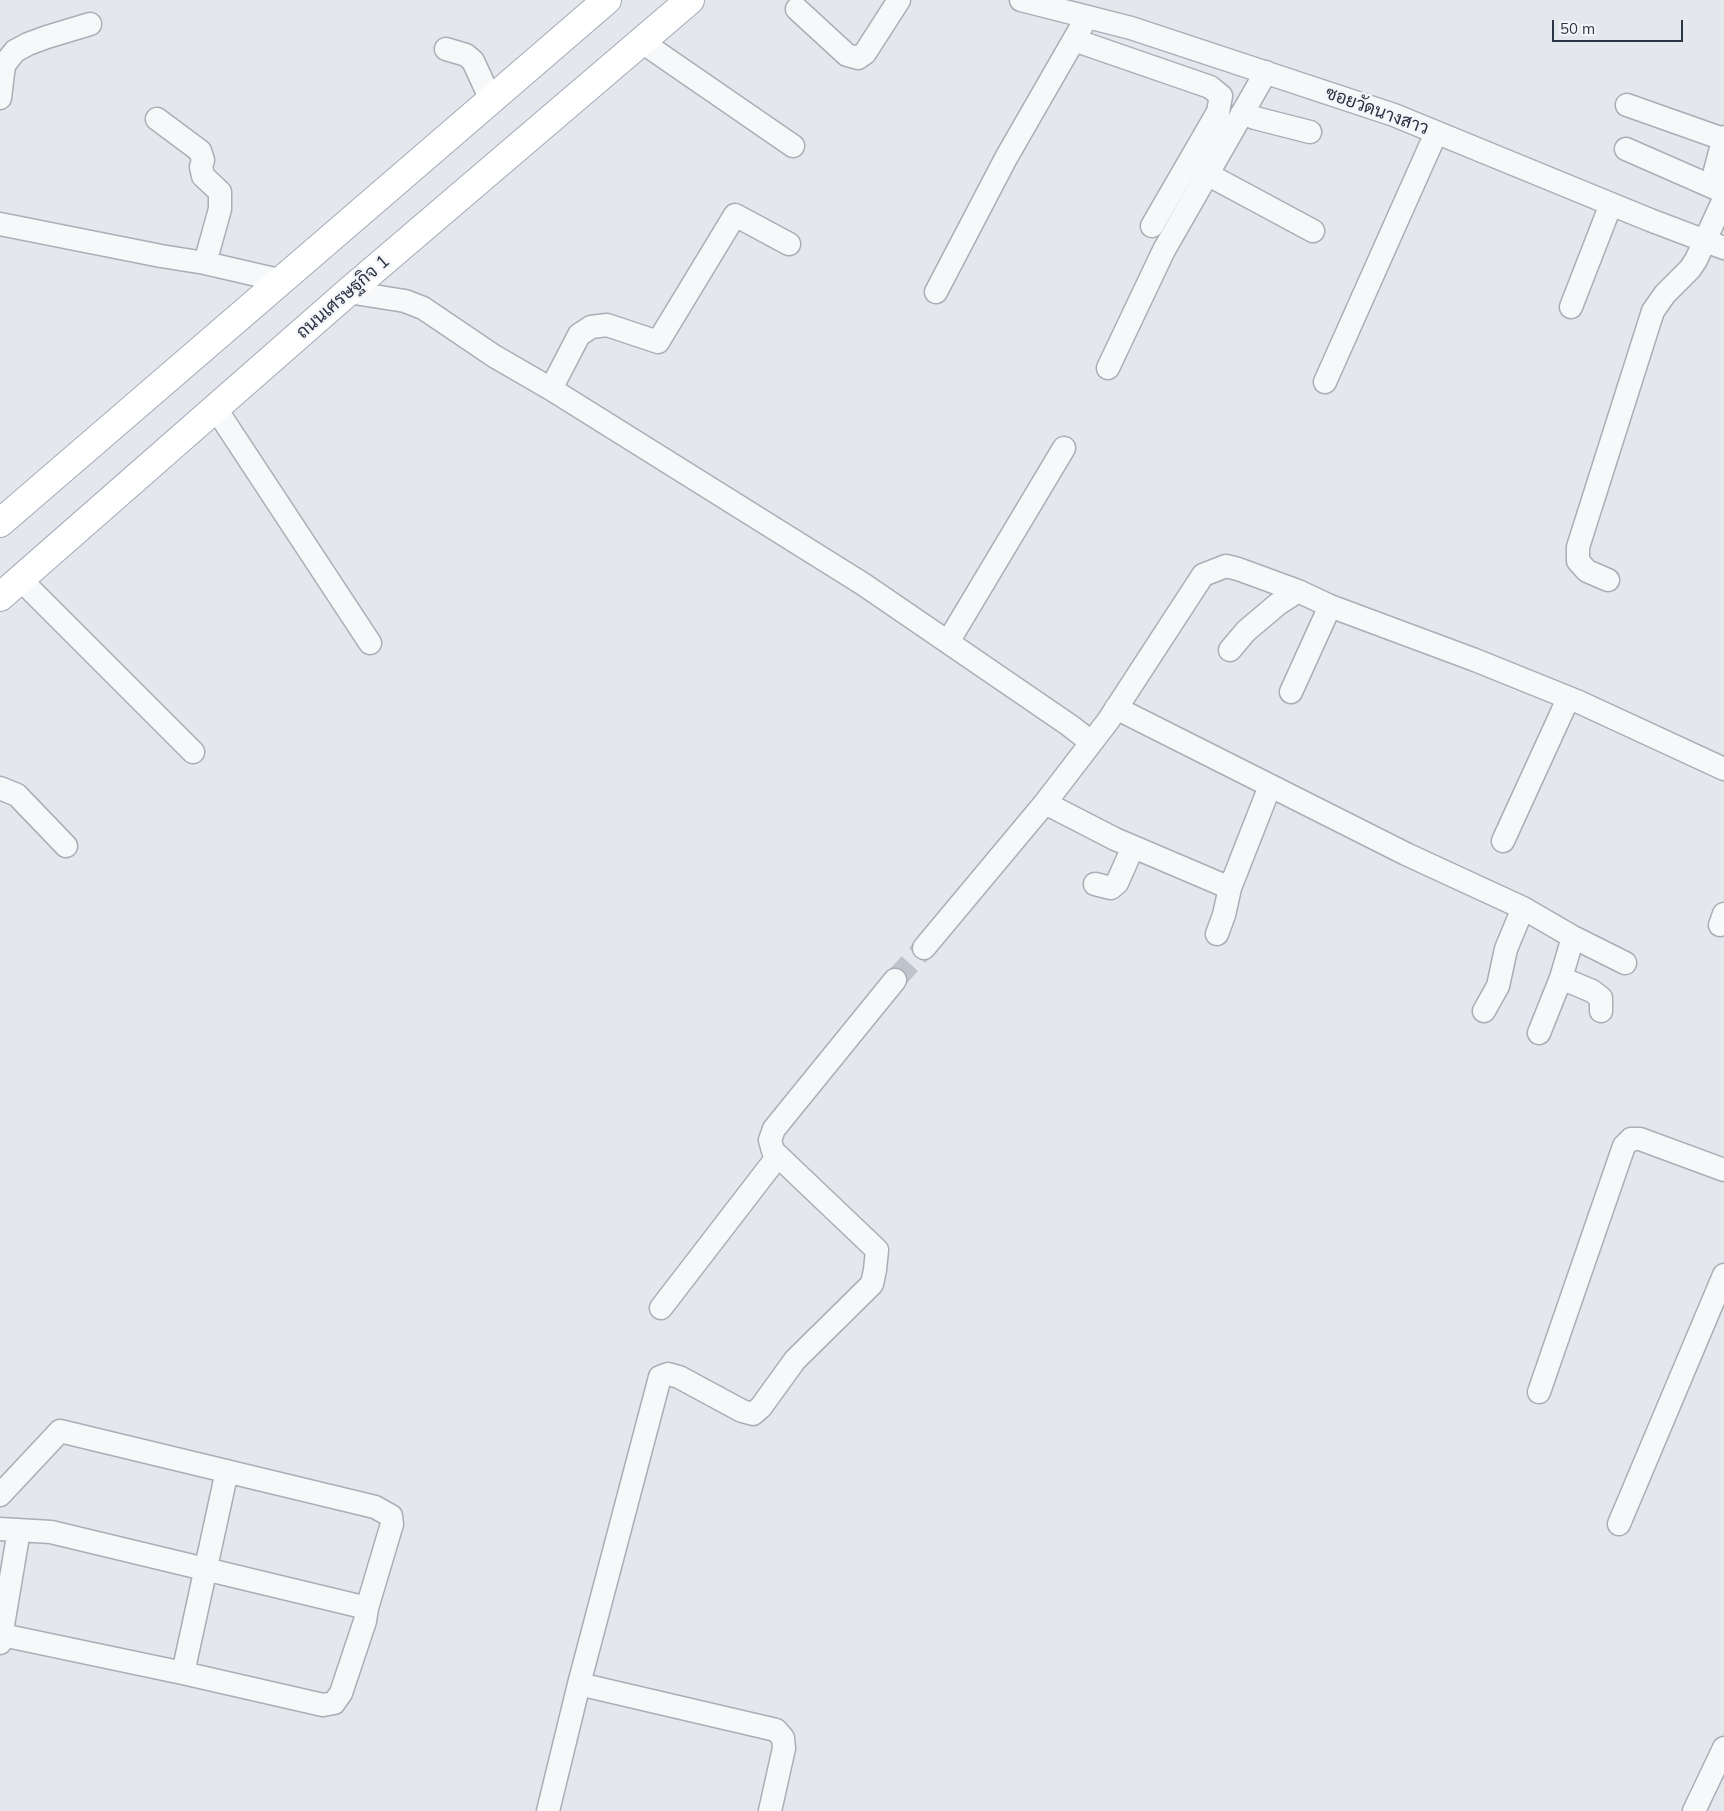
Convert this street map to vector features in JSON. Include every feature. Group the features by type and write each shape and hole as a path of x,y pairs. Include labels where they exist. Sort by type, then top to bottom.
{"main road":[{"path":"0,523 607,0"},
{"name":"ถนนเศรษฐกิจ 1","path":"0,597 348,292 690,0"}],"street":[{"path":"796,9 847,55 858,58 865,53 899,0"},
{"name":"ซอยวัดนางสาว","path":"1021,0 1131,28 1394,115 1611,204 1715,244"},
{"path":"936,292 1006,158 1087,17"},
{"path":"0,98 4,65 15,52 28,44 46,37 90,24"},
{"path":"1074,40 1210,88 1221,96 1218,112 1152,226"},
{"path":"642,42 793,146"},
{"path":"446,49 466,55 473,61 491,100"},
{"path":"1108,368 1164,250 1266,72"},
{"path":"1608,580 1587,570 1578,561 1578,547 1653,311 1665,294 1715,244 1724,138 1627,105"},
{"path":"1242,113 1310,132"},
{"path":"157,119 200,151 203,160 201,167 203,176 220,192 220,209 205,262"},
{"path":"1325,382 1436,132"},
{"path":"1626,149 1720,192"},
{"path":"1207,174 1313,230"},
{"path":"1571,307 1611,204"},
{"path":"551,389 578,335 592,327 607,325 658,342 736,216 789,244"},
{"path":"0,224 160,256 205,262 283,280"},
{"path":"348,292 414,303 423,308 494,356 551,389 863,584 1091,742"},
{"path":"216,409 370,643"},
{"path":"948,642 1064,448"},
{"path":"924,948 1046,803 1116,708 1203,575 1226,566 1298,591 1330,606 1475,660 1579,702 1724,769"},
{"path":"20,580 193,752"},
{"path":"1230,650 1246,632 1278,604 1298,591"},
{"path":"1290,692 1330,606"},
{"path":"1503,841 1568,699"},
{"path":"1116,708 1406,854 1523,908 1573,937 1625,963"},
{"path":"1217,934 1224,915 1230,888 1270,786"},
{"path":"0,788 16,795 66,846"},
{"path":"1046,803 1115,839 1230,888"},
{"path":"1095,884 1111,888 1117,883 1133,847"},
{"path":"1484,1011 1498,986 1506,949 1523,908"},
{"path":"1539,1033 1561,978 1573,937"},
{"path":"1561,978 1592,991 1601,998 1601,1011"},
{"path":"548,1811 578,1684 660,1377 668,1374 679,1377 742,1411 753,1414 761,1407 795,1360 872,1284 877,1250 773,1151 770,1140 774,1129 895,980"},
{"path":"1539,1392 1624,1146 1631,1139 1640,1139 1724,1170"},
{"path":"661,1308 778,1156"},
{"path":"1619,1524 1724,1275"},
{"path":"0,1495 60,1431 375,1507 391,1516 392,1524 367,1608 365,1621 344,1684 334,1703 323,1705 183,1672 1,1639 10,1529 51,1532 367,1608"},
{"path":"183,1672 227,1471"},
{"path":"578,1684 776,1730 783,1738 784,1748 770,1811"},
{"path":"1694,1811 1724,1748"}],"tunnel":[{"path":"895,980 924,948"}]}
